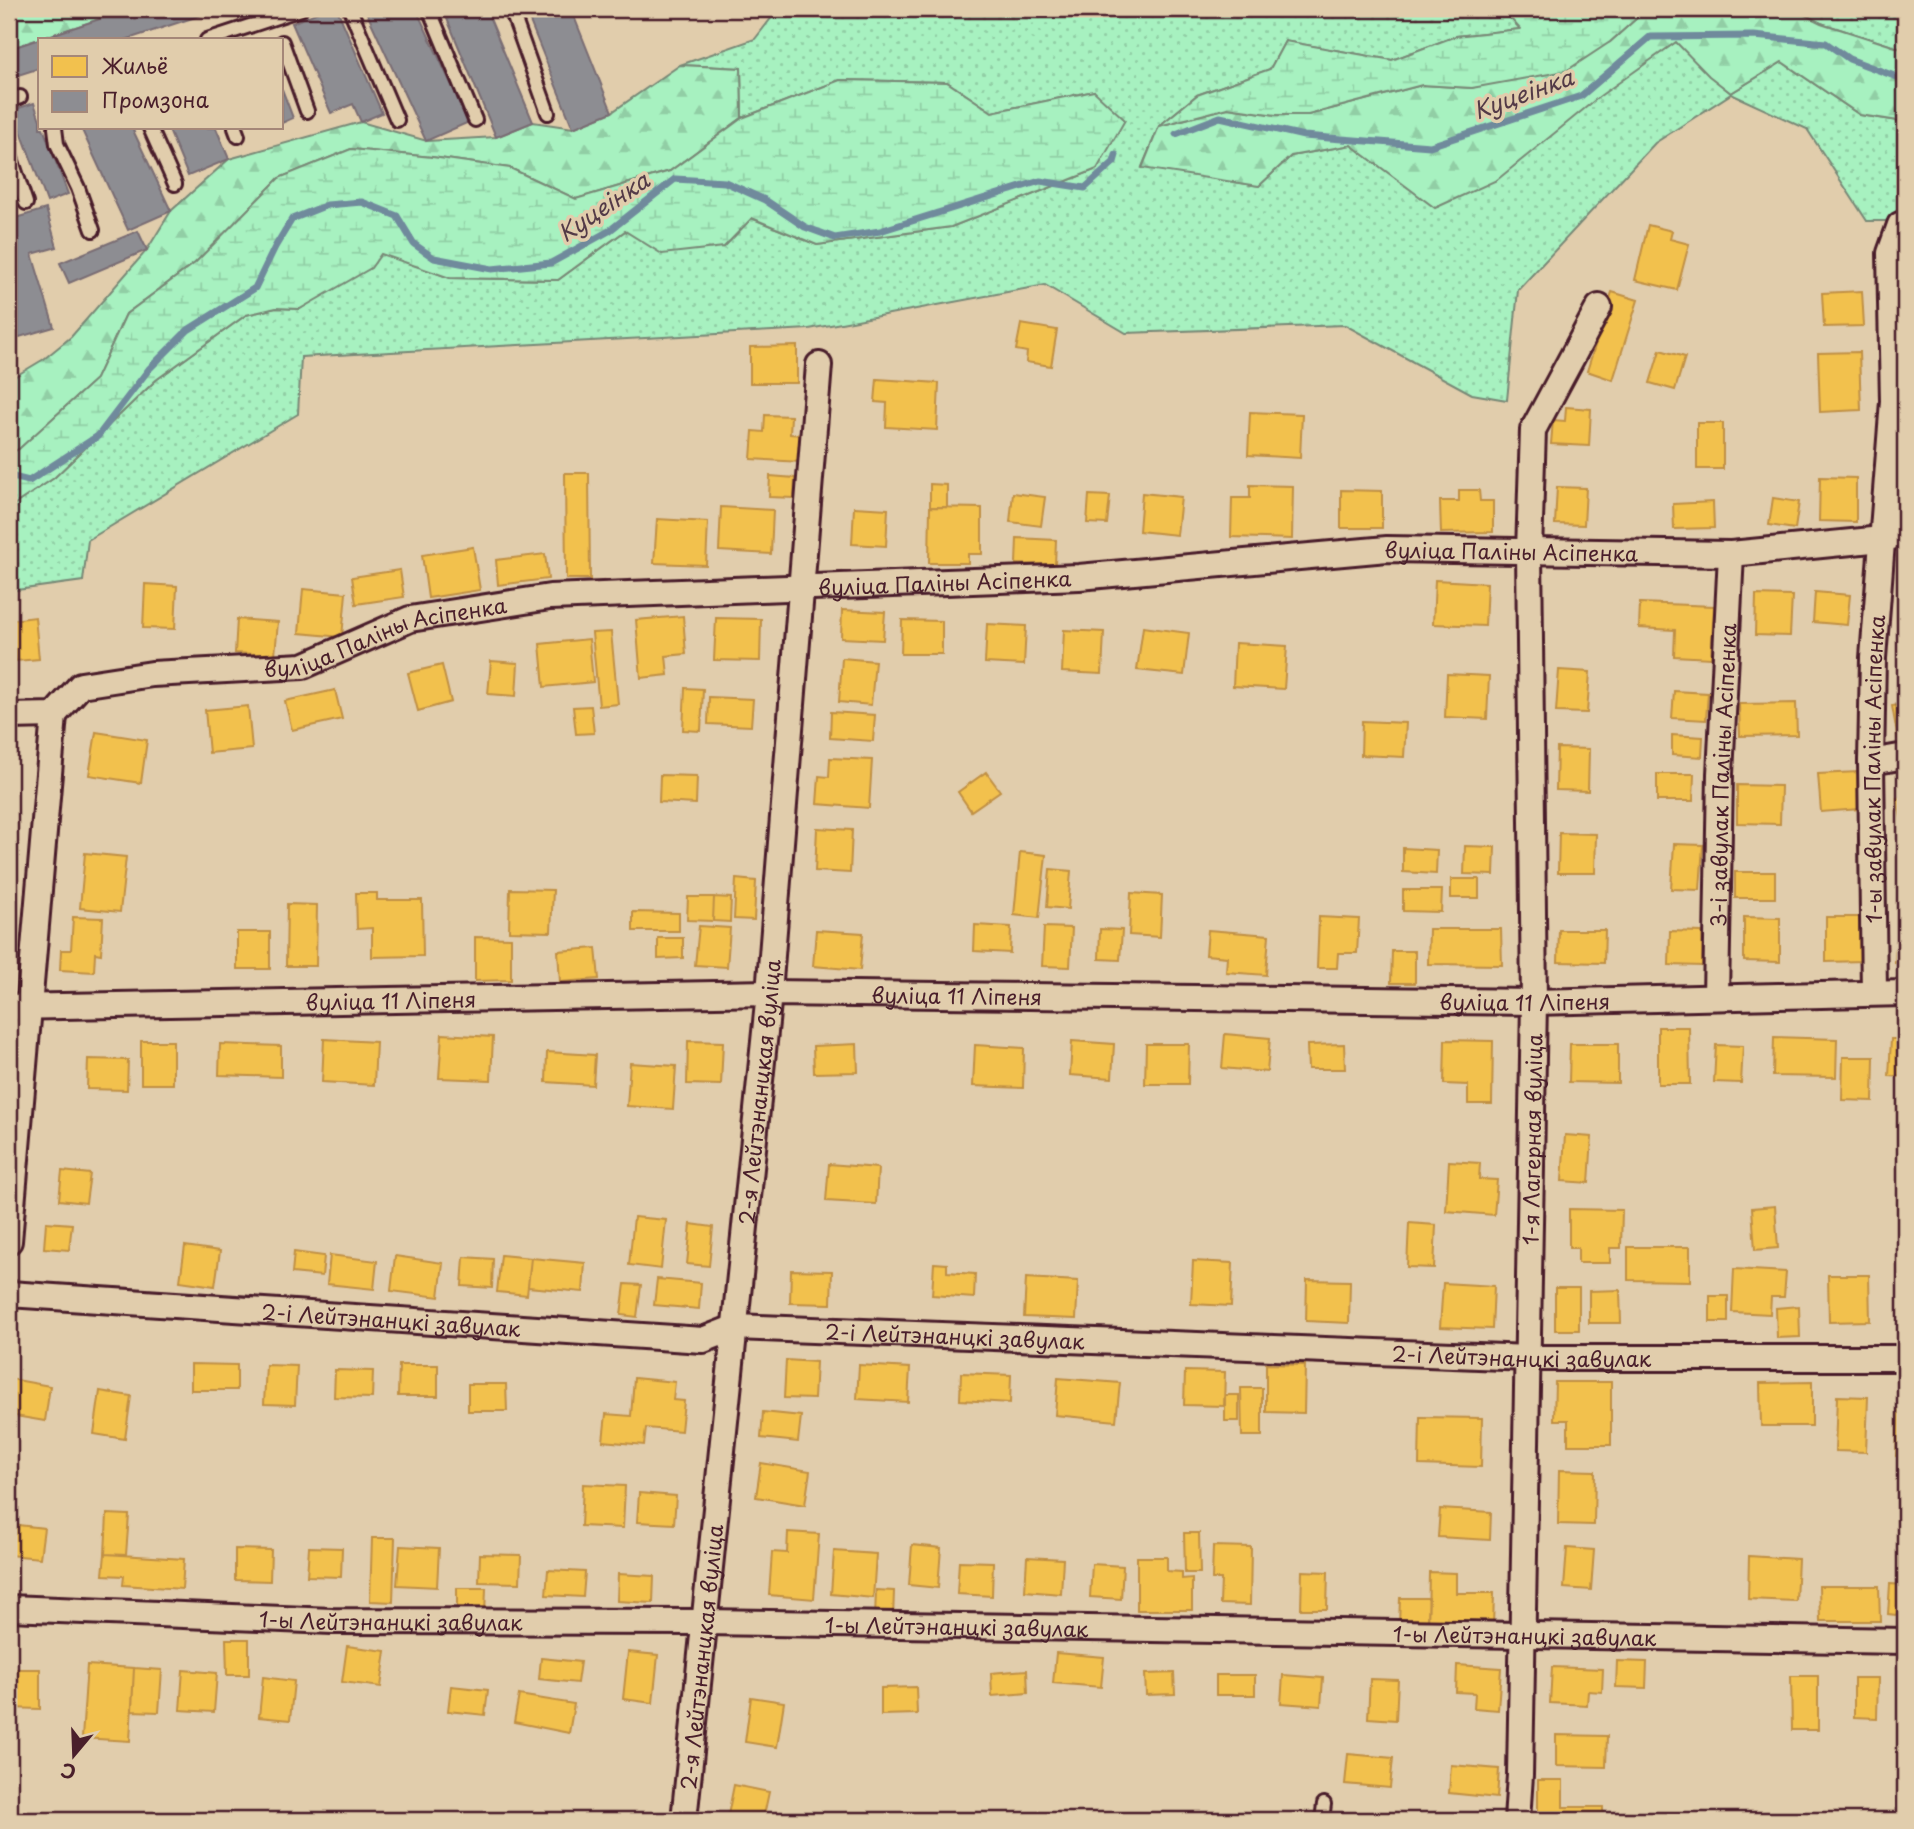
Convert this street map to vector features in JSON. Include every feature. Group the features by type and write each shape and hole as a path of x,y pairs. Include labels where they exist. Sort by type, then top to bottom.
{"street":[{"name":"1-ы завулак Паліны Асіпенка","path":"1874,993 1871,762 1873,659 1894,537 1890,253 1900,225 1905,223"},
{"name":"1-я Лагерная вуліца","path":"1517,1820 1529,1358 1534,1003 1529,551 1533,430 1599,307"},
{"name":"2-я Лейтэнанцкая вуліца","path":"684,1820 769,993 819,365"},
{"name":"вуліца Паліны Асіпенка","path":"54,715 81,685 152,674 303,666 410,619 550,597 1079,577 1387,549 1731,554 1894,537"},
{"name":"3-і завулак Паліны Асіпенка","path":"1716,997 1720,774 1731,554"},
{"path":"9,716 54,715 18,1006 9,1241"},
{"path":"1871,762 1905,756"},
{"name":"вуліца 11 Ліпеня","path":"18,1006 769,993 1534,1003 1905,993"},
{"name":"2-і Лейтэнанцкі завулак","path":"9,1294 703,1340 736,1327 1529,1358 1905,1358"},
{"name":"1-ы Лейтэнанцкі завулак","path":"9,1608 332,1621 703,1622 1905,1641"}],"lane":[{"path":"212,38 301,9"},
{"path":"350,9 397,120"},
{"path":"429,9 475,120"},
{"path":"511,9 548,113"},
{"path":"273,18 280,38"},
{"path":"284,49 307,111"},
{"path":"55,130 57,144 78,188 93,230"},
{"path":"151,130 175,184"},
{"path":"9,152 26,203"},
{"path":"1322,1820 1324,1804"}],"green space":[{"path":"9,9 130,9 38,38 9,49"},
{"path":"800,9 1502,9 1521,29 1456,36 1392,60 1285,41 1270,69 1197,95 1159,126 1142,167 1259,186 1291,156 1351,145 1435,207 1676,42 1731,93 1782,62 1860,115 1905,122 1905,221 1867,221 1807,129 1731,94 1655,143 1518,290 1507,400 1472,394 1345,325 1126,333 1045,285 809,329 301,357 298,414 88,540 83,581 9,591 9,508 54,478 156,380 246,315 276,308 300,309 381,253 450,278 558,280 625,231 724,247 751,218 817,245 951,227 1097,169 1094,91 992,112 947,82 840,80 742,118 741,68 680,65 755,39 776,12"},
{"path":"1502,9 1647,9 1610,42 1566,71 1472,88 1422,85 1308,115 1276,115 1228,108 1159,126 1197,95 1270,69 1285,41 1392,60 1456,36 1520,29"},
{"path":"1647,9 1793,9 1821,23 1905,50 1905,122 1860,115 1782,62 1731,93 1709,76 1676,42 1600,96 1497,180 1435,208 1351,145 1291,156 1259,186 1142,168 1159,126 1228,108 1276,115 1308,115 1422,85 1472,88 1610,42"},
{"path":"1793,9 1905,9 1905,50 1821,23"},
{"path":"680,65 741,68 742,118 670,171 576,199 510,168 351,149 279,178 195,263 126,314 96,379 19,449 9,454 9,380 44,359 71,337 147,250 171,211 229,159 361,122 427,141 496,137 533,122 573,128 612,112"},
{"path":"840,80 947,82 992,112 1094,91 1125,120 1097,169 951,227 817,245 752,218 724,247 662,254 625,231 558,280 450,278 381,254 371,268 300,309 276,308 246,315 156,380 54,478 9,508 9,454 19,449 96,379 126,314 195,263 279,178 351,149 510,168 576,199 670,171 742,118"}],"building: Жильё":[{"path":"1648,225 1672,231 1670,239 1689,244 1677,290 1635,280"},
{"path":"1862,291 1864,326 1824,327 1822,293"},
{"path":"1612,292 1638,300 1613,380 1587,371"},
{"path":"1021,324 1057,330 1051,366 1026,362 1027,352 1016,350"},
{"path":"797,346 797,383 750,383 750,347"},
{"path":"1660,350 1685,357 1675,390 1650,383"},
{"path":"1859,352 1861,410 1820,412 1818,353"},
{"path":"877,379 939,383 937,430 886,427 887,403 875,402"},
{"path":"1566,407 1591,409 1589,446 1551,444 1553,420 1565,421"},
{"path":"1250,412 1302,414 1300,458 1248,455"},
{"path":"765,415 791,416 790,434 802,435 800,462 751,459 753,431 764,432"},
{"path":"1697,423 1723,423 1723,469 1697,469"},
{"path":"565,473 589,473 590,579 566,579"},
{"path":"770,476 795,478 794,498 769,497"},
{"path":"1820,477 1856,478 1856,522 1819,521"},
{"path":"930,484 947,485 947,507 930,507"},
{"path":"1250,485 1293,486 1292,539 1231,537 1232,498 1250,498"},
{"path":"1557,487 1586,488 1584,525 1555,524"},
{"path":"1341,490 1382,491 1382,528 1341,528"},
{"path":"1459,490 1479,490 1480,501 1493,501 1493,532 1441,533 1440,501 1459,501"},
{"path":"1013,493 1045,497 1041,526 1010,522"},
{"path":"1142,493 1181,497 1177,535 1139,531"},
{"path":"1089,495 1110,496 1107,524 1087,523"},
{"path":"1773,498 1799,502 1795,529 1769,525"},
{"path":"1713,502 1714,528 1674,529 1673,504"},
{"path":"721,507 773,510 771,554 719,551"},
{"path":"854,507 888,509 886,546 852,544"},
{"path":"930,507 982,508 982,554 968,554 968,563 929,563"},
{"path":"657,519 708,522 706,565 654,563"},
{"path":"1017,538 1056,540 1055,565 1016,564"},
{"path":"473,547 480,590 428,598 422,555"},
{"path":"545,554 548,579 498,585 496,560"},
{"path":"400,570 404,597 356,604 352,577"},
{"path":"1435,580 1487,583 1485,626 1433,624"},
{"path":"145,584 177,586 175,629 143,628"},
{"path":"303,589 346,593 342,637 299,633"},
{"path":"1815,592 1850,595 1847,625 1813,622"},
{"path":"1756,595 1792,596 1790,636 1755,635"},
{"path":"1640,603 1714,606 1711,658 1674,656 1675,630 1639,628"},
{"path":"842,610 885,612 883,640 841,638"},
{"path":"683,616 686,654 666,656 668,675 641,678 636,620"},
{"path":"35,617 39,659 16,661 11,620"},
{"path":"716,618 761,619 760,661 714,660"},
{"path":"237,619 278,622 275,655 235,653"},
{"path":"902,620 942,621 942,654 901,654"},
{"path":"987,624 1026,626 1024,665 985,663"},
{"path":"1143,627 1189,633 1184,675 1137,670"},
{"path":"1064,630 1104,632 1102,674 1062,672"},
{"path":"611,632 618,704 599,706 592,633"},
{"path":"589,639 593,682 544,687 540,644"},
{"path":"1235,643 1287,646 1284,689 1233,686"},
{"path":"842,658 875,661 871,705 839,702"},
{"path":"491,661 518,663 516,696 488,694"},
{"path":"442,665 451,702 418,711 408,673"},
{"path":"1559,670 1590,672 1587,713 1556,712"},
{"path":"1447,674 1489,676 1487,719 1445,717"},
{"path":"685,688 703,689 701,731 683,730"},
{"path":"335,690 342,719 292,730 285,701"},
{"path":"1674,691 1708,693 1706,720 1672,718"},
{"path":"709,697 753,699 751,726 708,724"},
{"path":"1796,703 1797,735 1740,736 1739,704"},
{"path":"1905,704 1905,738 1898,739 1892,706"},
{"path":"248,706 252,749 209,753 205,710"},
{"path":"591,706 594,733 576,734 573,707"},
{"path":"831,712 875,715 873,741 830,738"},
{"path":"1362,721 1406,723 1404,757 1361,755"},
{"path":"96,732 147,740 141,783 89,775"},
{"path":"1672,735 1703,737 1702,757 1672,755"},
{"path":"1557,748 1589,749 1588,791 1556,790"},
{"path":"830,758 872,760 869,808 817,804 819,776 829,777"},
{"path":"986,772 1000,791 971,811 958,792"},
{"path":"1858,772 1860,809 1821,812 1818,774"},
{"path":"1657,774 1694,774 1693,801 1657,801"},
{"path":"660,775 697,776 696,804 659,802"},
{"path":"1737,785 1781,786 1780,824 1737,823"},
{"path":"1905,797 1905,822 1902,823 1897,798"},
{"path":"817,828 852,830 850,873 815,871"},
{"path":"1559,833 1596,834 1595,873 1558,873"},
{"path":"1674,844 1703,845 1700,890 1671,889"},
{"path":"1465,846 1495,847 1494,875 1464,874"},
{"path":"1403,848 1437,850 1436,874 1403,872"},
{"path":"1020,852 1046,855 1039,918 1014,915"},
{"path":"85,853 126,857 120,912 80,908"},
{"path":"1050,869 1071,871 1068,909 1047,907"},
{"path":"1735,872 1775,872 1775,898 1735,898"},
{"path":"736,879 756,881 754,920 734,919"},
{"path":"1451,879 1479,879 1479,898 1451,898"},
{"path":"510,889 553,890 551,932 509,931"},
{"path":"1403,890 1442,890 1441,912 1403,911"},
{"path":"356,893 377,893 377,900 422,900 423,956 372,957 372,928 357,929"},
{"path":"1131,893 1162,895 1160,937 1129,935"},
{"path":"688,897 714,897 713,921 687,920"},
{"path":"714,897 731,898 730,922 713,921"},
{"path":"287,904 317,905 316,966 286,966"},
{"path":"633,912 679,913 679,931 633,931"},
{"path":"73,917 103,918 101,954 95,953 94,972 60,970 61,950 71,950"},
{"path":"1319,917 1359,919 1357,953 1338,953 1337,968 1317,968"},
{"path":"1744,917 1780,918 1780,962 1744,961"},
{"path":"1826,917 1863,917 1863,961 1826,962"},
{"path":"975,925 1011,927 1010,953 974,951"},
{"path":"699,926 730,928 727,967 695,965"},
{"path":"1044,927 1072,928 1070,967 1042,966"},
{"path":"1100,929 1122,930 1120,960 1099,959"},
{"path":"1429,929 1501,929 1502,965 1428,964"},
{"path":"816,930 863,933 860,970 813,966"},
{"path":"1208,930 1269,935 1266,975 1226,972 1227,957 1206,955"},
{"path":"1559,930 1605,930 1604,963 1558,962"},
{"path":"1670,931 1702,932 1702,966 1669,965"},
{"path":"237,932 270,932 270,969 237,969"},
{"path":"475,937 511,938 511,980 475,981"},
{"path":"658,938 683,938 683,958 658,959"},
{"path":"1896,942 1905,942 1905,964 1895,963"},
{"path":"596,948 599,979 560,982 558,951"},
{"path":"1392,951 1415,951 1415,983 1391,983"},
{"path":"1658,1027 1689,1027 1690,1084 1658,1084"},
{"path":"442,1034 493,1037 491,1080 439,1078"},
{"path":"1225,1034 1270,1038 1267,1072 1222,1068"},
{"path":"1774,1037 1837,1039 1836,1077 1773,1076"},
{"path":"324,1039 376,1042 374,1085 322,1082"},
{"path":"1891,1039 1905,1039 1905,1077 1889,1076"},
{"path":"1445,1040 1493,1041 1492,1104 1468,1104 1468,1085 1444,1084"},
{"path":"141,1041 173,1041 173,1084 141,1084"},
{"path":"688,1041 723,1042 721,1085 687,1084"},
{"path":"1072,1041 1114,1044 1112,1078 1070,1075"},
{"path":"220,1044 281,1046 281,1077 219,1075"},
{"path":"857,1044 858,1072 814,1073 813,1046"},
{"path":"1146,1044 1189,1044 1188,1084 1145,1084"},
{"path":"1344,1044 1345,1069 1308,1069 1307,1045"},
{"path":"1570,1044 1618,1044 1618,1083 1569,1082"},
{"path":"975,1045 1024,1048 1023,1088 973,1086"},
{"path":"1716,1045 1743,1046 1741,1083 1714,1082"},
{"path":"547,1052 595,1055 593,1085 546,1082"},
{"path":"1843,1057 1874,1057 1873,1101 1842,1100"},
{"path":"88,1059 128,1060 127,1090 87,1089"},
{"path":"630,1063 676,1066 673,1109 627,1106"},
{"path":"1565,1135 1592,1137 1589,1183 1562,1181"},
{"path":"1449,1161 1480,1163 1479,1179 1497,1180 1494,1215 1446,1211"},
{"path":"829,1164 878,1168 876,1204 826,1201"},
{"path":"62,1171 90,1174 86,1203 59,1200"},
{"path":"1775,1206 1778,1248 1755,1250 1752,1208"},
{"path":"1569,1209 1622,1210 1621,1248 1610,1248 1610,1263 1578,1263 1578,1248 1569,1248"},
{"path":"634,1217 666,1220 661,1269 629,1265"},
{"path":"46,1222 72,1224 69,1250 44,1248"},
{"path":"1409,1223 1436,1225 1434,1268 1407,1267"},
{"path":"691,1224 713,1227 709,1266 687,1264"},
{"path":"185,1246 220,1251 215,1286 180,1281"},
{"path":"1628,1247 1690,1247 1690,1281 1628,1280"},
{"path":"294,1252 324,1256 322,1276 292,1273"},
{"path":"330,1255 377,1261 374,1289 327,1284"},
{"path":"501,1255 531,1258 527,1295 497,1292"},
{"path":"395,1256 443,1263 439,1297 391,1291"},
{"path":"464,1257 493,1259 492,1288 462,1286"},
{"path":"531,1258 585,1263 583,1292 528,1287"},
{"path":"1193,1261 1233,1263 1231,1306 1191,1304"},
{"path":"934,1263 947,1264 947,1272 975,1274 974,1298 932,1295"},
{"path":"1734,1269 1786,1272 1784,1297 1771,1297 1770,1314 1732,1312"},
{"path":"791,1270 832,1271 831,1304 790,1303"},
{"path":"1828,1275 1869,1275 1870,1321 1829,1322"},
{"path":"1026,1278 1078,1281 1076,1319 1024,1317"},
{"path":"657,1279 701,1283 699,1309 654,1305"},
{"path":"1307,1280 1350,1281 1349,1323 1306,1321"},
{"path":"1443,1283 1494,1286 1492,1329 1440,1327"},
{"path":"625,1284 641,1285 637,1317 621,1315"},
{"path":"1555,1288 1579,1288 1579,1330 1555,1330"},
{"path":"1620,1290 1621,1323 1589,1323 1589,1291"},
{"path":"1710,1296 1728,1296 1728,1322 1710,1322"},
{"path":"1799,1306 1800,1337 1777,1338 1776,1308"},
{"path":"786,1360 816,1362 814,1399 784,1398"},
{"path":"191,1364 237,1365 237,1390 191,1390"},
{"path":"1266,1364 1305,1365 1304,1413 1266,1412"},
{"path":"266,1365 297,1366 295,1405 264,1404"},
{"path":"399,1365 438,1365 438,1396 398,1396"},
{"path":"859,1365 910,1368 908,1402 857,1399"},
{"path":"335,1370 373,1371 372,1398 334,1397"},
{"path":"1185,1371 1225,1372 1224,1406 1184,1405"},
{"path":"961,1373 1011,1375 1010,1403 960,1400"},
{"path":"634,1378 675,1382 673,1400 684,1401 681,1431 646,1428 644,1445 603,1441 606,1414 631,1416"},
{"path":"1058,1378 1120,1383 1116,1421 1055,1415"},
{"path":"11,1379 50,1386 45,1421 9,1415"},
{"path":"1555,1382 1611,1382 1611,1445 1568,1445 1568,1420 1554,1420"},
{"path":"1812,1382 1812,1426 1761,1426 1760,1383"},
{"path":"468,1384 506,1384 507,1411 468,1411"},
{"path":"1241,1388 1262,1388 1262,1436 1242,1436"},
{"path":"100,1391 131,1396 125,1439 94,1434"},
{"path":"1225,1395 1239,1395 1239,1421 1225,1421"},
{"path":"1837,1396 1868,1397 1866,1452 1835,1451"},
{"path":"1899,1401 1905,1401 1905,1456 1896,1456"},
{"path":"763,1412 801,1416 798,1442 761,1438"},
{"path":"1420,1417 1482,1418 1481,1467 1419,1465"},
{"path":"761,1463 810,1471 805,1505 756,1497"},
{"path":"1559,1470 1595,1471 1594,1525 1558,1524"},
{"path":"583,1484 625,1486 623,1528 581,1526"},
{"path":"639,1493 676,1496 674,1524 637,1522"},
{"path":"1440,1509 1491,1512 1490,1540 1438,1537"},
{"path":"107,1514 129,1515 126,1555 105,1554"},
{"path":"9,1524 44,1528 40,1558 9,1555"},
{"path":"788,1532 819,1534 814,1599 769,1595 772,1552 787,1553"},
{"path":"1184,1533 1199,1533 1200,1573 1185,1573"},
{"path":"372,1538 395,1538 393,1602 370,1601"},
{"path":"912,1545 941,1548 938,1588 909,1585"},
{"path":"400,1546 439,1548 437,1587 397,1585"},
{"path":"1213,1546 1251,1547 1250,1605 1220,1604 1221,1579 1212,1579"},
{"path":"309,1547 342,1548 341,1577 307,1576"},
{"path":"1567,1548 1594,1550 1591,1590 1564,1588"},
{"path":"235,1549 271,1550 270,1581 235,1580"},
{"path":"834,1551 876,1554 873,1598 831,1594"},
{"path":"105,1554 184,1559 182,1589 123,1585 124,1576 103,1575"},
{"path":"480,1554 521,1555 520,1583 479,1582"},
{"path":"1749,1556 1798,1559 1796,1601 1748,1599"},
{"path":"1027,1557 1063,1559 1061,1594 1025,1591"},
{"path":"1137,1557 1167,1557 1167,1571 1182,1572 1182,1579 1192,1578 1192,1610 1137,1610"},
{"path":"959,1561 993,1562 992,1596 957,1594"},
{"path":"1092,1564 1123,1566 1121,1599 1090,1597"},
{"path":"548,1570 585,1572 583,1597 546,1595"},
{"path":"1302,1571 1328,1572 1327,1609 1301,1609"},
{"path":"1429,1572 1456,1573 1456,1593 1494,1593 1493,1627 1428,1625"},
{"path":"618,1574 654,1576 653,1603 617,1601"},
{"path":"1890,1584 1905,1585 1905,1616 1888,1614"},
{"path":"1819,1586 1879,1586 1880,1621 1820,1621"},
{"path":"457,1588 486,1588 485,1614 457,1614"},
{"path":"876,1590 894,1591 893,1619 875,1618"},
{"path":"1400,1598 1429,1598 1428,1625 1399,1625"},
{"path":"226,1639 249,1639 249,1675 227,1675"},
{"path":"347,1646 386,1651 381,1687 342,1682"},
{"path":"628,1652 658,1655 653,1703 623,1699"},
{"path":"1056,1653 1104,1657 1101,1687 1053,1683"},
{"path":"541,1658 580,1662 577,1683 539,1679"},
{"path":"9,1661 12,1661 11,1669 40,1669 40,1709 9,1708"},
{"path":"1617,1661 1647,1662 1646,1688 1616,1687"},
{"path":"87,1665 134,1668 130,1741 82,1738"},
{"path":"1457,1665 1501,1668 1498,1710 1474,1708 1475,1693 1456,1692"},
{"path":"1552,1667 1603,1669 1602,1692 1588,1691 1587,1705 1550,1703"},
{"path":"134,1668 162,1670 159,1712 132,1711"},
{"path":"183,1670 217,1673 214,1712 180,1710"},
{"path":"1027,1670 1028,1693 992,1696 991,1673"},
{"path":"1174,1673 1175,1694 1146,1695 1145,1674"},
{"path":"1216,1675 1255,1675 1255,1695 1216,1695"},
{"path":"1283,1675 1323,1678 1321,1706 1281,1703"},
{"path":"1791,1676 1818,1676 1818,1730 1792,1730"},
{"path":"263,1677 294,1681 290,1720 259,1717"},
{"path":"1854,1678 1878,1678 1877,1718 1854,1717"},
{"path":"1370,1679 1398,1680 1396,1720 1368,1718"},
{"path":"451,1686 488,1690 485,1715 448,1711"},
{"path":"916,1687 917,1714 881,1715 881,1688"},
{"path":"519,1695 574,1704 569,1733 514,1722"},
{"path":"751,1697 784,1702 777,1747 745,1742"},
{"path":"1556,1735 1607,1736 1606,1767 1556,1766"},
{"path":"1348,1754 1393,1758 1390,1788 1345,1784"},
{"path":"1451,1765 1499,1769 1497,1798 1449,1793"},
{"path":"1538,1780 1563,1780 1563,1807 1603,1807 1603,1820 1544,1820 1544,1817 1538,1816"},
{"path":"734,1785 769,1792 763,1820 727,1820"}],"building: Промзона":[{"path":"130,9 220,9 131,38 42,38"},
{"path":"325,9 337,9 382,113 361,122 353,104 331,113 292,23"},
{"path":"365,9 416,9 469,122 426,141"},
{"path":"443,9 486,9 533,122 496,137"},
{"path":"525,9 571,9 612,112 573,128"},
{"path":"38,39 38,69 9,78 9,49"},
{"path":"284,94 293,118 284,122"},
{"path":"34,103 38,114 38,130 44,130 68,194 47,202 13,110"},
{"path":"82,130 133,130 171,211 128,230"},
{"path":"169,130 217,130 229,159 188,176"},
{"path":"9,207 12,219 46,209 57,247 32,254 54,327 9,340"},
{"path":"138,231 147,250 69,283 60,263"}],"waterway":[{"name":"Куцеінка","path":"1176,134 1220,117 1304,136 1430,146 1581,96 1650,37 1754,36 1826,43 1849,59 1905,80"},
{"name":"Куцеінка","path":"9,476 29,481 98,436 149,369 188,330 255,288 292,219 327,205 362,202 397,216 414,244 434,258 492,269 551,263 609,231 675,179 725,182 765,200 805,227 835,238 880,231 1040,181 1085,188 1114,162 1116,155"}]}
